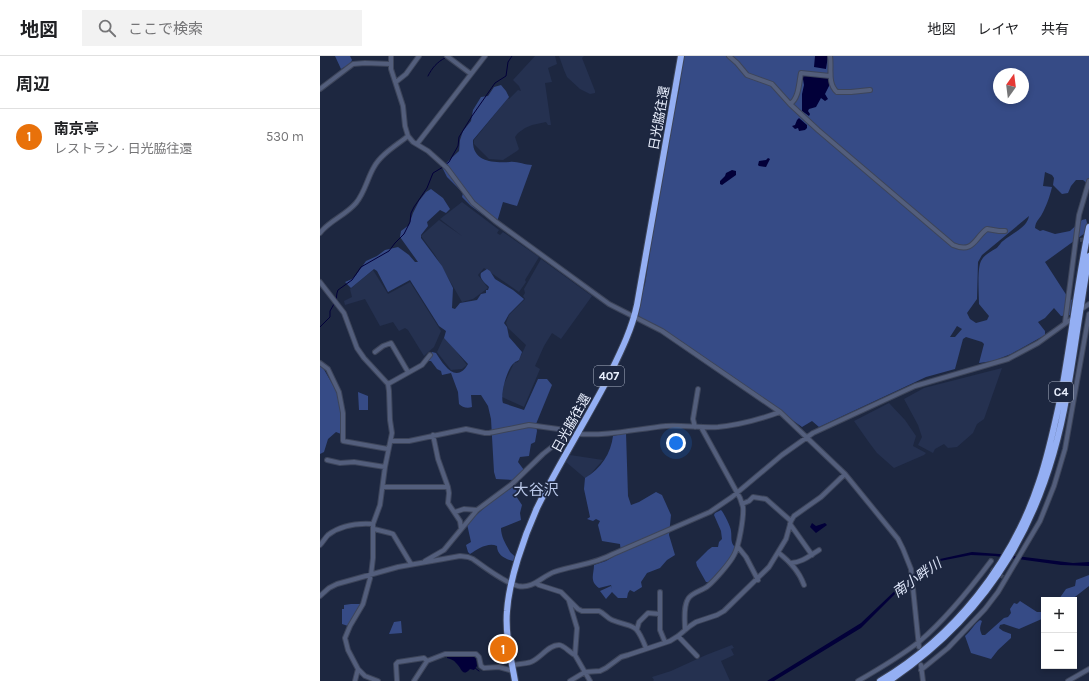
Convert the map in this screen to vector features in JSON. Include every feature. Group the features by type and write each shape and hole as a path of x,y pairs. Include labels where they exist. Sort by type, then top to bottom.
{"highway":[{"name":"日光脇往還","path":"515,681 507,620 508,600 511,584 532,520 577,432 615,364 629,334 634,318 645,265 681,56"},
{"name":"C4","path":"1011,550 1031,505 1054,428 1089,227"},
{"name":"C4","path":"889,681 927,653 953,629 990,586 1036,505 1055,448 1067,394 1089,256"},
{"name":"C4","path":"880,681 911,660 949,626 1006,560"}],"street":[{"path":"391,56 391,64 403,106 405,126 408,136 447,168 473,203 495,221 608,304 662,331 780,412 845,474 898,539 906,554 911,570 919,647"},
{"path":"447,56 471,74"},
{"path":"417,144 485,56"},
{"path":"729,56 747,75 772,84 790,104 818,130 953,245 962,248 972,245 987,229 1005,231"},
{"path":"830,56 830,76 834,89 837,92 870,90"},
{"path":"396,82 406,74 416,57"},
{"path":"320,89 353,64 365,62 391,64"},
{"path":"790,104 795,100 801,73 830,76"},
{"path":"320,234 328,225 354,205 361,196 374,166 380,159 408,136"},
{"path":"1065,323 1078,240 1080,209 1089,181"},
{"path":"320,282 344,313 358,348 364,358 388,384 392,433 388,449 380,505 374,527 374,558 363,604 345,638 348,650 358,669 365,676 378,681"},
{"path":"1083,308 1089,304"},
{"path":"922,681 921,668 948,648 971,625 998,592 1040,521 1058,474 1065,449 1089,314"},
{"path":"320,596 329,588 337,584 411,564 460,556 468,557 511,584 525,587 536,583 553,573 602,560 723,505 776,459 813,433 916,386 1008,359 1033,346 1070,320"},
{"path":"375,352 383,346 391,343 408,372"},
{"path":"388,384 422,365 430,355"},
{"path":"320,363 328,369 339,392 343,413 343,441 388,449"},
{"path":"695,427 693,419 698,390"},
{"path":"391,441 409,441 469,429 485,433 528,425 592,435 612,434 668,426 719,427 780,412"},
{"path":"685,630 685,615 688,599 692,595 705,589 732,560 738,547 743,508 738,493 701,427"},
{"path":"423,563 444,550 477,510 512,484 543,454 577,432"},
{"path":"433,435 438,459 448,487 448,503 451,509 455,512 462,528"},
{"path":"327,460 354,462 385,467"},
{"path":"570,681 585,672 600,671 621,658 665,642 678,636 696,622 724,611 769,568 779,553 788,535 791,522 798,512 821,497 845,474"},
{"path":"383,487 448,487"},
{"path":"742,504 746,503 753,497 766,498 791,522 812,555"},
{"path":"455,512 464,508 477,510"},
{"path":"320,545 327,536 337,530 356,525 374,527 393,534 411,564"},
{"path":"738,547 746,557 758,580"},
{"path":"791,563 801,562 819,550"},
{"path":"779,553 791,563 804,584"},
{"path":"858,681 875,672 919,642 966,594 989,568 992,561"},
{"path":"536,583 561,592 569,601 582,611 599,611 610,619 630,625 637,629 646,648"},
{"path":"660,592 660,630 665,642"},
{"path":"569,601 577,628 575,655"},
{"path":"637,629 639,622 648,613 660,614"},
{"path":"678,636 697,656"},
{"path":"414,681 427,661 445,654 476,654 479,657 481,666 484,668 513,668 531,662 548,649 559,645 575,655 590,681"},
{"path":"397,681 396,664 398,662 424,658 427,661"},
{"path":"355,681 358,669"},
{"path":"1068,681 1089,669"}],"shaded area":[{"path":"335,56 350,56 352,60 350,64 341,69"},
{"path":"535,56 555,56 557,64 548,68 552,82 545,83 551,125 548,125 546,122 525,128 515,137 519,149 517,151 503,160 489,159 474,144 474,140 508,98 509,99 518,90 521,91 519,86 513,80"},
{"path":"559,56 584,56 582,58 595,93 590,94 580,89 567,77"},
{"path":"684,56 1089,56 1089,185 1083,180 1076,180 1068,193 1062,194 1053,185 1054,178 1052,175 1045,172 1043,186 1052,187 1046,205 1035,228 1040,231 1043,230 1055,234 1070,231 1082,220 1086,219 1087,223 1085,233 1045,262 1067,296 1072,300 1070,315 1061,316 1054,308 1045,318 1038,322 1045,331 1045,335 1011,354 993,361 979,363 984,344 966,337 963,339 955,369 926,377 819,427 812,421 802,427 688,346 656,325 638,316 680,86 682,60","holes":["1029,216 1028,220 1022,227 985,255 981,261 979,275 979,304 989,316 987,320 976,323 970,319 967,313 977,299 978,262 982,255","957,326 962,329 955,337 950,337"]},
{"path":"815,56 828,56 826,69 814,67"},
{"path":"802,73 824,76 829,78 830,84 825,94 828,99 825,101 821,98 816,107 809,109 809,116 802,111 802,94 804,85"},
{"path":"501,85 509,97 473,140 476,153 485,160 532,165 517,206 503,202 497,222 493,222 471,206 462,197 463,193 447,177 442,167 459,151 463,131 471,121 473,110 481,97 488,96 494,87"},
{"path":"799,118 807,125 805,130 799,131 798,128 795,129 792,126 795,125"},
{"path":"768,158 770,159 766,167 758,165 759,161 766,160"},
{"path":"732,170 736,171 736,175 722,185 720,184 720,181 726,173"},
{"path":"431,189 443,198 450,209 446,213 440,210 427,222 428,226 421,235 421,238 442,266 453,288 452,308 455,309 460,303 477,300 481,294 486,293 486,290 488,290 489,287 483,281 481,273 487,269 495,279 524,299 509,314 504,323 507,327 509,337 522,352 519,360 511,366 509,370 503,388 503,403 524,410 538,379 547,379 552,385 536,424 537,431 535,442 531,444 529,456 520,457 518,462 524,470 514,480 496,479 494,472 491,419 488,406 481,395 471,395 472,407 466,408 462,406 459,404 458,392 451,373 442,375 441,371 437,369 431,361 428,361 432,352 436,353 446,367 454,373 459,373 468,364 444,338 446,331 439,326 410,280 388,292 377,271 374,269 351,288 345,282 352,279 356,275 366,261 385,250 398,247 409,255 415,262 418,262 400,237 401,231 409,225 419,201 426,192"},
{"path":"462,202 499,230 497,233 500,235 503,232 539,257 519,292 484,268 478,275 488,288 473,299 462,302 435,255 421,236 439,220 462,236 440,219"},
{"path":"541,259 592,296 561,339 552,333 544,346 535,366 540,369 524,407 502,397 504,384 514,363 518,362 526,345 508,328 506,323 509,315 525,299 523,296 525,293 524,289"},
{"path":"373,270 388,294 410,282 441,331 434,347 424,356 408,330 405,328 399,331 393,322 380,326 365,299 345,305 344,301 352,297 350,289"},
{"path":"445,337 467,365 462,369 451,370 437,352"},
{"path":"320,365 338,394 346,423 341,434 336,432 328,439 324,452 320,454"},
{"path":"1002,368 984,419 977,424 973,433 957,447 948,448 944,444 935,449 933,453 918,445 922,437 918,425 904,399 924,388"},
{"path":"358,392 368,396 368,410 359,410"},
{"path":"889,403 905,420 916,436 913,446 926,453 894,468 877,453 854,421"},
{"path":"626,433 628,496 631,505 656,492 662,495 671,515 669,535 675,555 667,560 660,568 647,573 641,582 642,587 634,592 630,590 627,598 618,598 612,592 606,599 600,591 611,586 612,589 611,585 599,588 594,583 594,565 606,561 621,552 620,544 602,541 598,525 600,521 596,519 593,521 587,519 590,517 584,489 585,478 596,470 604,460 610,448 613,436"},
{"path":"570,455 603,460 586,479 566,462"},
{"path":"513,487 517,491 516,496 522,505 520,513 521,520 501,528 505,542 510,552 515,557 513,561 502,556 498,552 497,546 494,545 483,547 470,554 466,545 471,542 467,524 489,504"},
{"path":"721,510 730,526 732,542 735,547 728,561 710,582 706,582 696,562 712,547 718,547 719,542 722,539 721,531 714,515"},
{"path":"812,523 816,526 825,523 827,525 816,533 810,527"},
{"path":"972,552 1073,563 1089,562 1089,566 1061,565 995,556 971,555 940,561 926,568 896,593 861,628 774,681 767,681 861,623 900,586 927,565 940,559"},
{"path":"1089,575 1089,586 1075,597 1060,597 1066,589 1075,586 1076,580"},
{"path":"1020,601 1037,612 1041,612 1041,619 1019,629 1004,624 1000,625 999,628 1011,634 1011,638 991,659 971,653 965,636 976,623 980,620 982,621 980,631 982,635 985,635 1004,618 1008,617 1011,613 1010,609 1014,603 1017,604"},
{"path":"362,604 348,626 342,624 342,609 344,609 344,605"},
{"path":"401,621 402,633 389,634 394,622"},
{"path":"732,645 734,648 731,649 734,655 721,661 730,681 653,681 654,680 652,677 671,671"},
{"path":"447,656 474,657 476,659 477,666 474,670 470,669 465,673 455,662 447,658"}],"waterway":[{"path":"445,165 449,162 458,146 459,137 472,116 495,83 506,76 508,62 512,56"},
{"path":"428,76 431,70 445,58"},
{"path":"336,300 338,290 352,280 361,267 389,251 404,234 410,222 411,213 427,188 433,173 443,167"},
{"path":"320,327 330,317 330,311 334,304"},
{"path":"475,668 479,671"}],"tunnel":[{"path":"1080,240 1089,239"},
{"path":"991,569 1003,577"}],"place":[{"name":"南京亭","path":"503,649"}],"district":[{"name":"大谷沢","path":"536,490"}],"water label":[{"name":"南小畔川","path":"917,578"}]}
